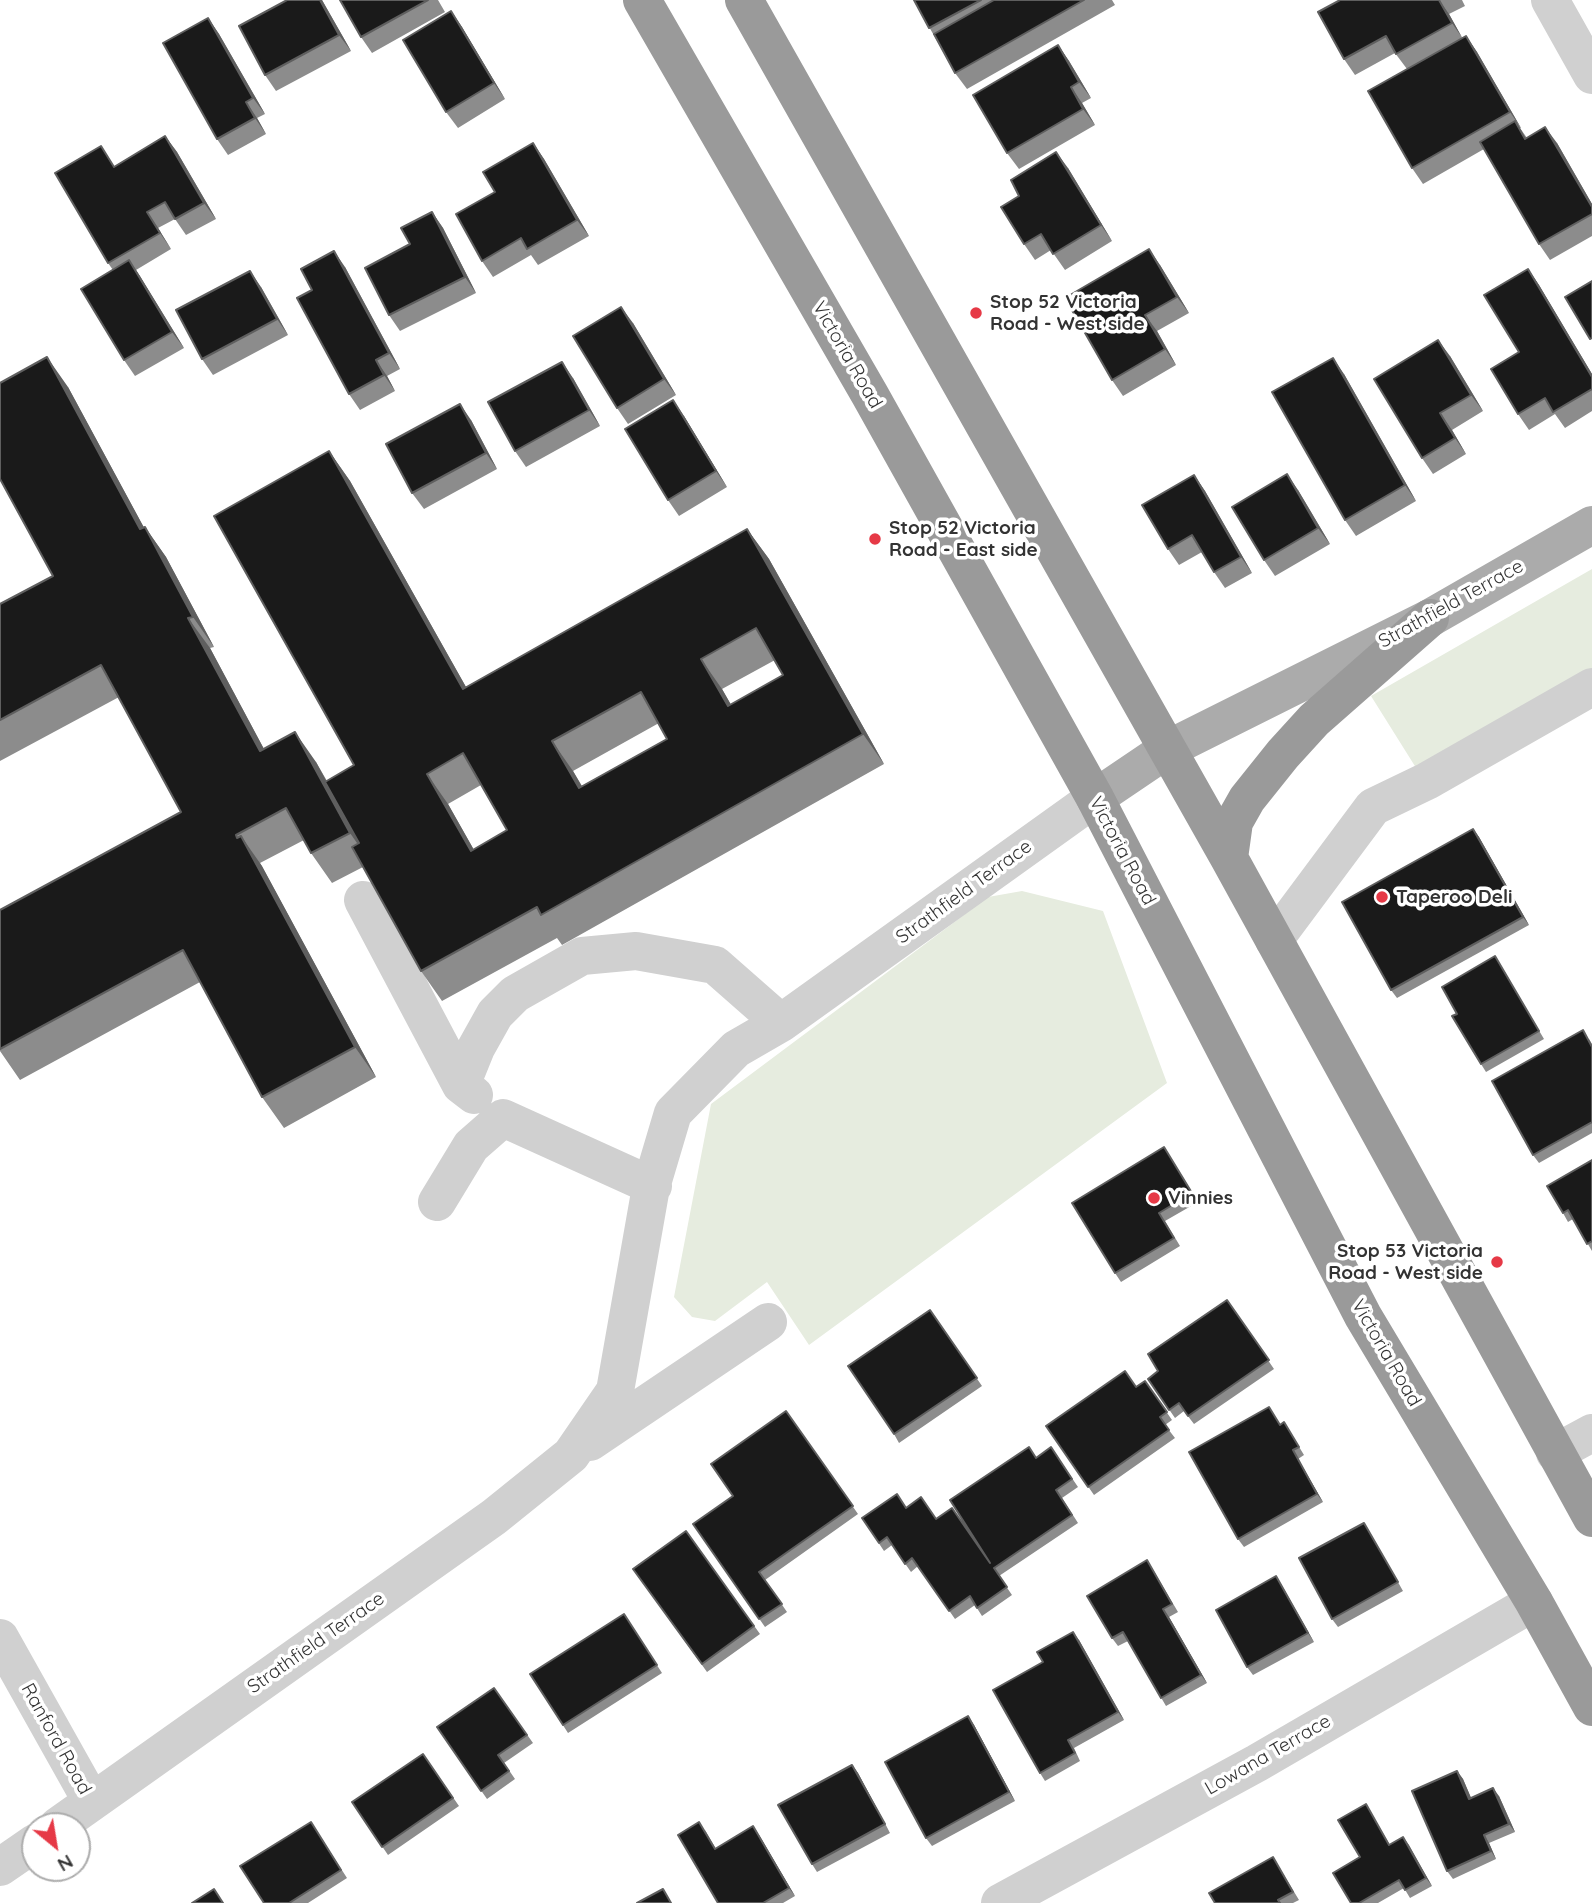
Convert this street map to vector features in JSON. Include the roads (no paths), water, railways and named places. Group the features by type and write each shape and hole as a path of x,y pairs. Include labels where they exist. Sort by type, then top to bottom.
{"highway":[{"name":"Victoria Road","path":"642,0 875,405 1095,798 1363,1316 1534,1602 1592,1707"},
{"path":"744,0 1229,858 1592,1518"},
{"path":"1229,858 1234,822 1247,799 1283,754 1314,720 1430,618"}],"main road":[{"name":"Strathfield Terrace","path":"1095,798 1166,750 1430,618 1592,524"}],"street":[{"path":"1550,0 1592,75"},
{"path":"1274,940 1373,807 1427,781 1592,687"},
{"name":"Strathfield Terrace","path":"571,1455 615,1391 653,1186 673,1113 736,1049 781,1023 1095,798"},
{"path":"363,900 461,1085 503,1118 653,1186"},
{"path":"461,1085 476,1048 495,1014 515,994 582,956 636,951 715,965 781,1023"},
{"path":"437,1202 471,1146 503,1118"},
{"name":"Strathfield Terrace","path":"78,1812 494,1517 571,1455 768,1321"},
{"path":"1555,1453 1592,1433"},
{"name":"Lowana Terrace","path":"1000,1903 1257,1763 1534,1602"},
{"name":"Ranford Road","path":"0,1638 92,1802"},
{"path":"0,1867 21,1853"}],"place":[{"name":"Stop 52 Victoria Road - West side","path":"976,313"},
{"name":"Stop 52 Victoria Road - East side","path":"875,539"},
{"name":"Taperoo Deli","path":"1382,897"},
{"name":"Vinnies","path":"1154,1198"},
{"name":"Stop 53 Victoria Road - West side","path":"1497,1262"}]}
